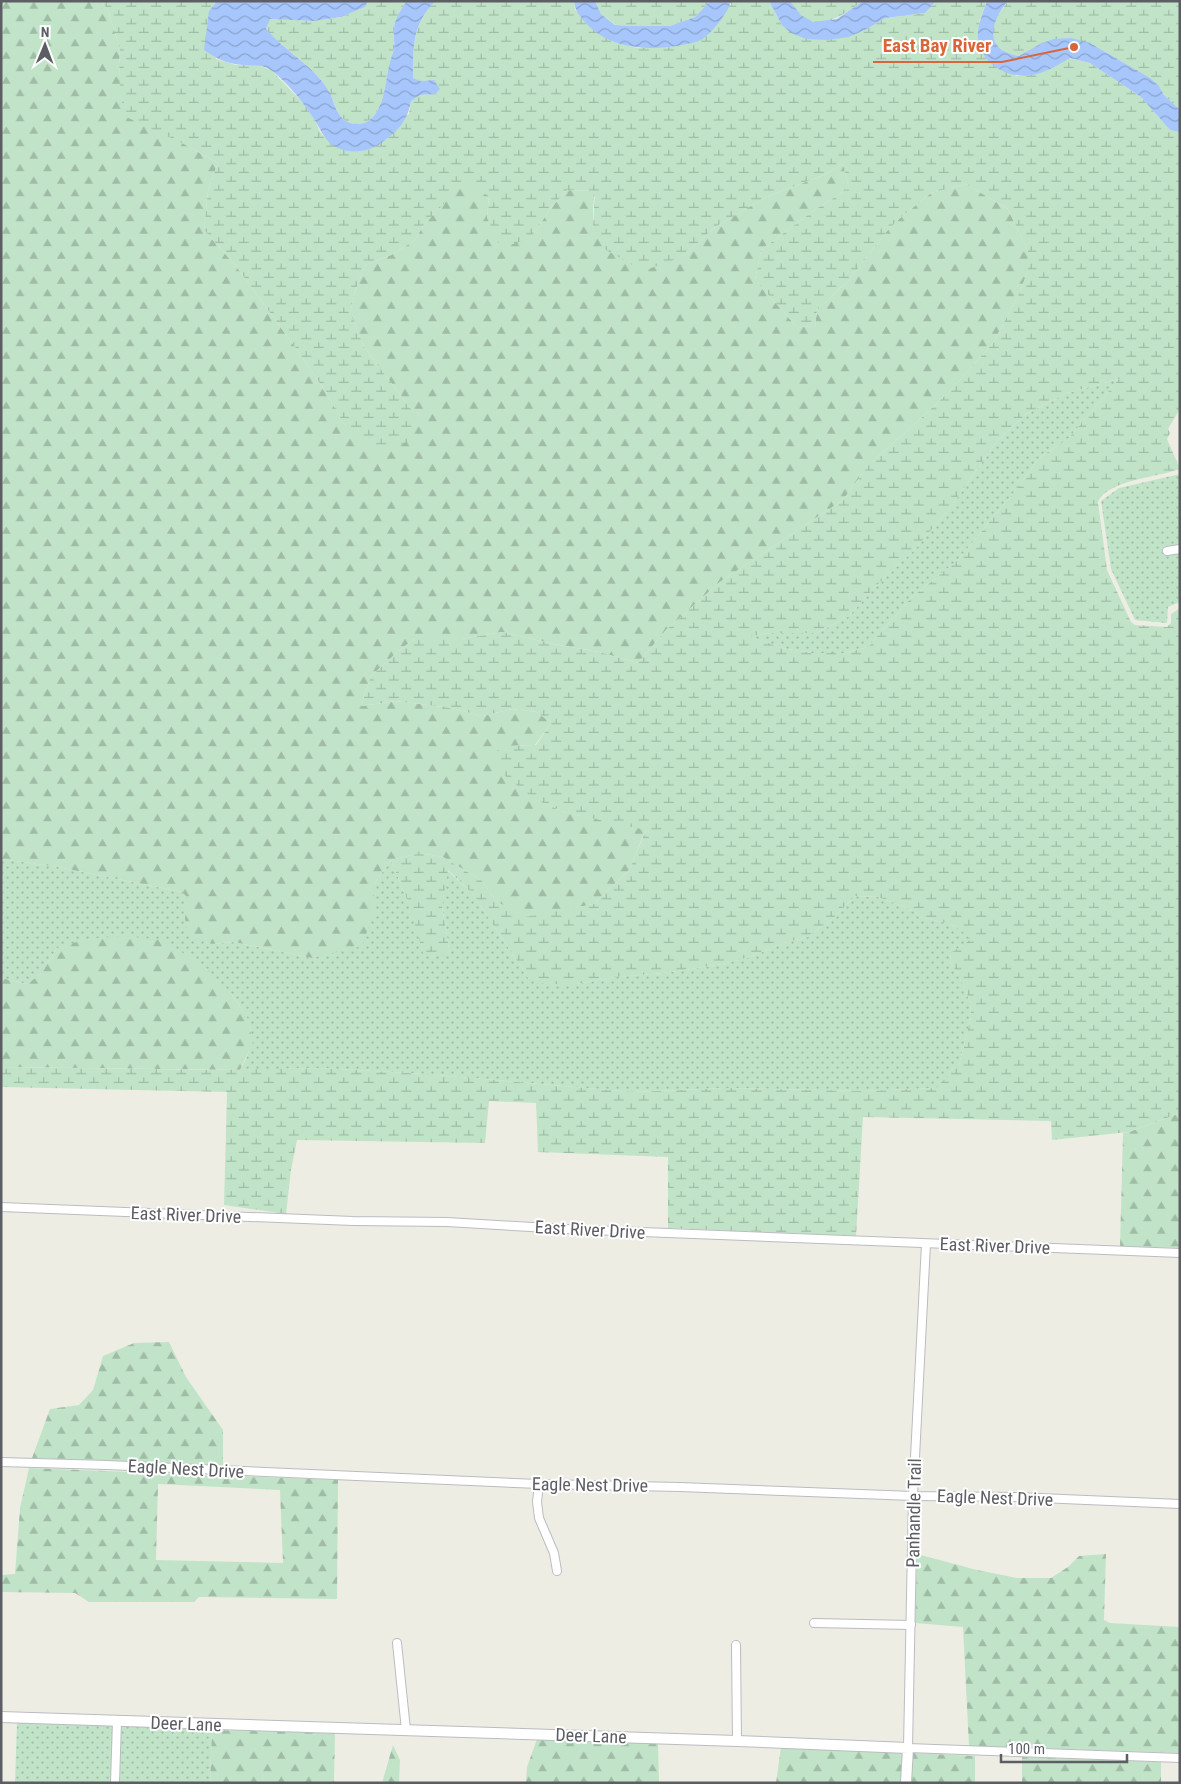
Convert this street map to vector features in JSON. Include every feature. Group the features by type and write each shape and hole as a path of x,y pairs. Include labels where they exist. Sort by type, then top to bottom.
{"street":[{"path":"1168,551 1180,549"},
{"name":"East River Drive","path":"1,1207 353,1221 447,1222 926,1244 1180,1253"},
{"name":"Panhandle Trail","path":"906,1783 913,1496 926,1244"},
{"name":"Eagle Nest Drive","path":"1,1462 539,1484 680,1487 913,1496 1016,1497 1180,1504"},
{"path":"539,1484 539,1518 554,1553 557,1571"},
{"path":"814,1623 911,1625"},
{"path":"397,1643 406,1730"},
{"path":"736,1645 737,1741"},
{"name":"Deer Lane","path":"1,1717 737,1741 1180,1758"},
{"path":"115,1783 117,1721"}],"green space":[{"path":"1,1 101,1 108,10 120,49 119,78 184,144 218,163 208,190 204,230 236,266 295,347 323,388 346,427 414,413 364,347 350,313 365,265 391,255 415,240 423,226 464,181 489,196 487,218 531,238 550,209 567,190 595,191 593,227 682,257 715,227 766,197 824,175 843,164 849,188 813,211 761,250 755,280 796,326 815,327 817,310 849,280 887,231 931,193 966,184 1008,209 1028,251 1028,271 1018,296 993,343 950,391 870,463 843,500 720,582 666,630 638,663 599,652 502,632 461,639 415,639 371,676 361,706 396,701 451,708 482,716 512,709 537,712 551,723 535,745 508,746 536,800 567,813 646,829 629,870 594,904 525,918 496,901 482,881 443,857 420,853 391,860 374,884 374,912 362,946 312,958 234,942 212,944 188,935 185,919 187,897 182,892 58,867 1,859"},
{"path":"101,1 217,1 209,11 216,59 236,65 257,65 271,70 305,105 320,132 332,145 409,114 411,101 419,95 435,94 434,80 420,81 412,78 416,36 428,9 436,1 574,1 575,10 612,41 637,48 672,47 731,5 731,1 769,1 782,25 869,28 885,18 925,13 936,1 987,1 979,22 1016,76 1044,70 1070,58 1090,63 1141,97 1170,130 1180,132 1180,409 1168,429 1170,433 1167,439 1180,469 1122,484 1103,495 1098,502 1107,570 1131,622 1135,625 1167,627 1171,623 1171,614 1180,608 1180,1113 1129,1132 1052,1140 1051,1121 863,1117 856,1236 668,1228 668,1157 538,1152 536,1103 489,1101 485,1143 297,1140 291,1170 286,1214 224,1205 227,1092 1,1087 1,1067 221,1070 320,1068 425,1074 634,1092 725,1088 865,1091 936,1088 959,1065 971,1017 970,1002 963,984 950,961 951,953 970,940 966,934 954,926 919,917 915,911 878,897 855,896 831,920 807,937 784,943 750,957 722,964 665,973 616,977 576,984 545,984 529,979 472,893 448,870 442,906 450,955 424,956 408,902 391,860 420,853 443,857 482,881 496,901 525,917 594,904 629,870 646,830 567,813 536,800 506,777 491,753 508,746 536,745 551,723 537,712 512,709 482,716 451,708 396,701 361,706 371,676 415,639 461,639 502,632 599,652 638,663 666,630 720,582 843,500 870,463 950,391 993,343 1018,296 1028,271 1028,251 1008,209 966,184 931,193 887,231 849,280 817,310 815,327 796,326 755,280 761,250 813,211 849,188 843,164 824,175 766,197 715,227 682,257 643,271 606,250 593,227 595,191 567,190 550,209 531,238 501,248 487,218 489,196 464,182 423,226 415,240 391,255 365,265 355,292 350,313 364,347 414,413 413,440 378,451 346,427 323,388 295,347 236,266 204,230 208,190 218,163 184,144 124,116 119,78 120,49 108,10","holes":["1119,379 1068,439 1040,457 1015,491 958,560 911,598 868,647 844,653 812,653 781,648 750,636 771,633 817,633 849,616 874,588 916,548 950,508 997,441 1026,414 1067,393"]},
{"path":"368,1 407,1 395,24 394,48 380,106 371,119 364,123 355,124 342,118 321,79 266,30 269,19 314,21 341,17 365,7"},
{"path":"595,1 710,1 695,17 670,26 634,26 616,25 601,14"},
{"path":"790,1 863,1 833,19 813,22 800,14"},
{"path":"1008,1 1180,1 1180,110 1164,95 1159,86 1090,43 1029,51 1019,56 1007,54 997,46 993,37 993,23"},
{"path":"1119,379 1068,439 1040,457 1015,491 958,560 911,598 868,647 844,653 812,653 781,648 749,636 771,633 817,633 849,616 874,588 916,548 950,508 997,441 1026,414 1067,393"},
{"path":"1180,474 1180,602 1168,607 1167,623 1135,620 1111,569 1101,501 1119,488"},
{"path":"1,859 58,867 182,892 188,897 185,919 212,944 234,942 312,958 374,912 374,884 391,860 408,902 450,955 442,906 447,870 472,893 529,979 576,984 616,977 665,973 722,964 750,957 784,943 807,937 831,920 855,896 878,897 915,911 919,917 955,926 971,940 951,953 950,961 963,984 970,1002 971,1017 959,1065 937,1088 865,1091 725,1088 634,1092 425,1074 320,1068 240,1070 250,1048 250,1030 244,1013 231,993 57,948 41,974 27,984 1,978"},
{"path":"124,936 161,940 203,965 231,993 248,1019 253,1042 240,1070 1,1067 1,978 27,984 41,974 57,948 86,939"},
{"path":"1180,1113 1180,1248 1120,1246 1123,1133"},
{"path":"169,1342 186,1377 223,1430 223,1466 32,1458 50,1409 79,1405 93,1390 103,1356 134,1343"},
{"path":"29,1468 338,1480 337,1599 199,1597 194,1602 89,1602 75,1593 1,1592 1,1575 15,1574 20,1508","holes":["158,1484 280,1490 283,1563 156,1560"]},
{"path":"917,1554 977,1570 1017,1578 1051,1578 1068,1567 1079,1556 1106,1554 1104,1620 1110,1623 1180,1627 1180,1753 969,1746 963,1627 915,1623"},
{"path":"17,1722 113,1725 111,1783 15,1783"},
{"path":"121,1726 212,1730 210,1783 119,1783"},
{"path":"212,1730 335,1733 334,1783 210,1783"},
{"path":"537,1739 658,1743 659,1783 526,1783 527,1767"},
{"path":"393,1745 400,1760 399,1783 382,1783"},
{"path":"781,1747 903,1753 902,1783 776,1783"},
{"path":"912,1753 975,1756 975,1783 910,1783"},
{"path":"1022,1757 1161,1762 1161,1783 1022,1783"}],"water":[{"path":"217,1 368,1 365,7 341,17 314,21 270,19 266,29 321,79 342,118 357,124 371,119 380,106 394,48 395,24 403,7 407,1 436,1 428,9 418,27 413,57 413,78 420,81 434,80 440,89 435,94 420,95 411,101 407,115 401,125 376,146 363,151 337,148 326,138 295,93 272,71 254,65 226,62 204,50 209,11"},
{"path":"574,1 595,1 601,14 615,25 670,26 695,17 710,1 731,1 730,6 719,22 701,40 660,48 645,48 618,43 594,31 578,14"},
{"path":"769,1 790,1 801,15 813,22 837,19 863,1 936,1 925,13 885,18 849,37 827,40 806,39 791,33 782,25"},
{"path":"987,1 1008,1 997,18 994,27 993,35 995,42 1000,48 1008,53 1019,56 1042,43 1054,39 1071,38 1090,43 1150,78 1159,86 1164,95 1180,110 1180,132 1170,130 1141,97 1090,63 1070,58 1042,72 1023,76 1013,75 997,68 984,55 978,38 979,24"}],"place":[{"name":"East Bay River","path":"1074,47"}]}
